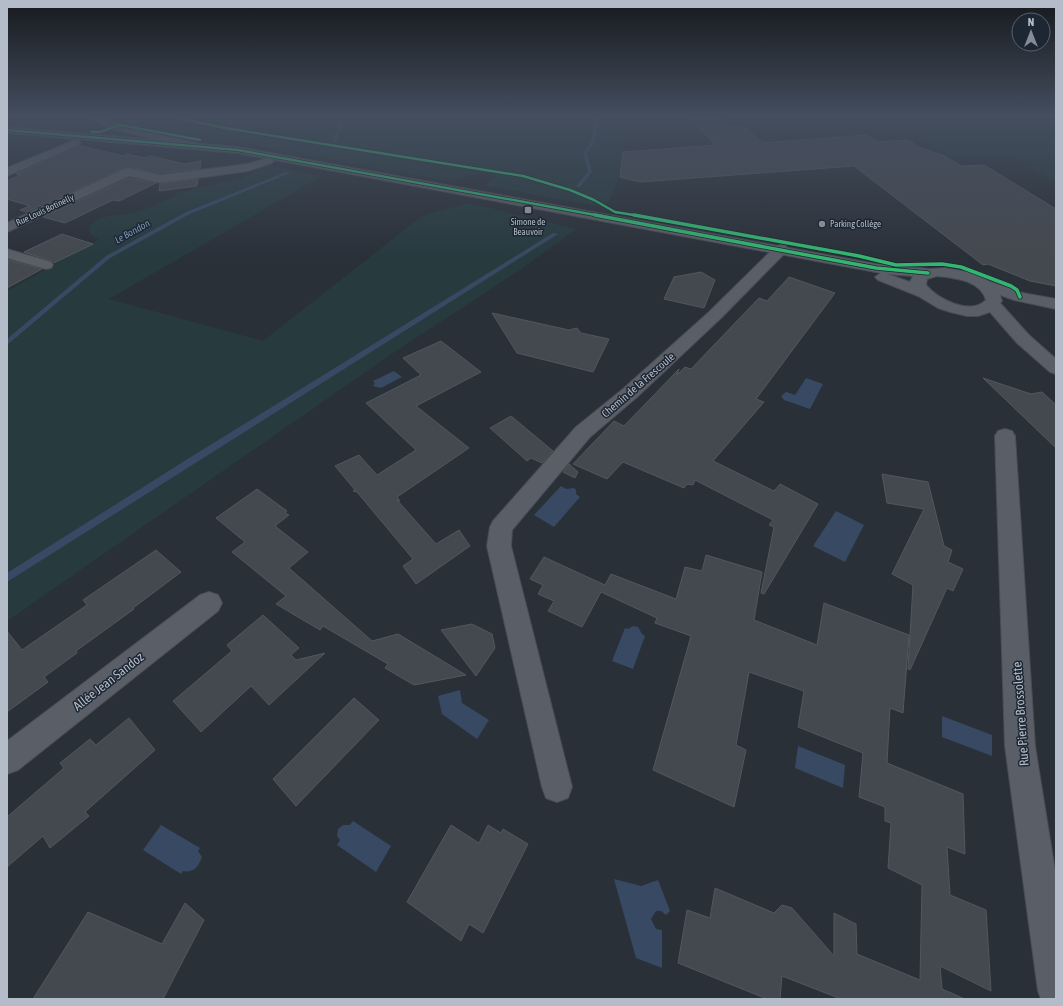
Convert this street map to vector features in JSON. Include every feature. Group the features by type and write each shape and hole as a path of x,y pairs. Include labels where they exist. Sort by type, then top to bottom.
{"street":[{"path":"7,172 26,164"},
{"name":"Rue Louis Botinelly","path":"7,228 128,172 161,179 248,167 258,164"},
{"path":"304,164 778,252 876,268 960,275 1020,297 1056,304"},
{"path":"778,252 876,275 921,292 940,304 966,310 1023,339"},
{"name":"Chemin de la Frescoule","path":"557,786 499,546 501,527 583,432 630,393 715,315 778,252"},
{"path":"7,253 46,265"},
{"path":"921,292 918,286 918,281 921,276 928,273"},
{"path":"982,284 994,296 993,303 1023,339 1056,368"},
{"path":"966,310 987,308 993,303 1020,297"},
{"name":"Rue Pierre Brossolette","path":"1005,436 1020,746 1055,979"},
{"name":"Allée Jean Sandoz","path":"7,759 209,603"}],"green space":[{"path":"356,164 621,164 619,177 611,198 604,207 485,186 496,176 484,173 448,181"},
{"path":"1024,164 1056,164 1056,183"},
{"path":"268,165 322,176 109,299 263,341 422,216 468,203 576,229 520,270 393,353 7,621 7,291 100,239 90,234 89,228 93,223 103,217 143,210 176,196 176,193 242,178"}],"water":[{"path":"394,371 402,377 381,388 373,386 375,383 373,381"},
{"path":"806,378 823,384 810,409 784,400 781,396 786,392 795,395"},
{"path":"561,486 566,489 574,488 576,490 576,494 580,497 554,527 534,515"},
{"path":"836,511 864,525 845,562 813,546"},
{"path":"633,626 638,627 645,636 633,669 612,661 625,628 628,629"},
{"path":"460,690 462,703 489,720 477,739 442,714 438,696"},
{"path":"942,716 992,735 992,756 942,737"},
{"path":"798,746 845,765 843,788 795,768"},
{"path":"353,821 391,846 376,872 337,845 340,840 337,836 338,829 343,825 350,825"},
{"path":"161,825 200,848 198,851 202,857 199,864 193,870 183,871 181,874 143,850"},
{"path":"614,879 641,886 658,880 670,911 666,915 661,911 656,911 651,919 656,929 662,930 662,968 636,958"}],"building":[{"path":"39,164 201,164 200,169 161,173 128,167 124,168 26,212 20,210 30,206 7,199 7,181 20,175 16,174"},
{"path":"622,164 984,165 1056,209 1056,286 1030,281 988,264 983,265 854,166 640,182 620,177"},
{"path":"129,178 156,183 119,201 113,200 65,223 43,217"},
{"path":"198,179 197,186 159,191 160,184"},
{"path":"62,234 93,244 54,263 24,252"},
{"path":"8,260 42,269 7,288"},
{"path":"701,272 715,280 704,308 664,299 674,277"},
{"path":"789,277 835,293 756,399 764,402 713,461 774,491 780,484 818,504 764,594 761,593 774,527 769,525 773,520 695,480 693,485 687,484 684,488 623,462 607,479 573,464 614,421 624,426 679,369 677,375 685,367 691,369 759,298 767,301"},
{"path":"492,313 569,330 577,328 581,333 609,339 593,372 517,353"},
{"path":"441,341 481,372 416,406 469,448 397,497 400,501 397,500 436,544 459,530 470,546 416,584 403,566 413,559 357,492 353,491 355,490 335,466 359,455 377,475 416,450 366,403 421,375 403,358"},
{"path":"983,378 1031,394 1042,392 1056,405 1056,448"},
{"path":"511,416 553,451 542,463 531,458 527,461 490,428"},
{"path":"569,464 578,472 575,478 563,472"},
{"path":"882,474 928,482 944,546 952,550 948,562 963,569 953,591 947,588 910,670 908,669 913,585 892,574 924,509 887,503"},
{"path":"257,489 287,511 285,513 289,515 275,526 308,552 289,568 372,641 398,634 466,675 414,685 385,668 388,664 323,626 320,630 276,604 286,596 232,552 245,542 216,518"},
{"path":"156,550 181,572 133,608 134,609 76,651 77,653 44,677 48,682 7,712 7,631 22,650 87,605 83,600"},
{"path":"706,555 762,572 754,620 817,645 824,603 909,635 903,713 890,708 887,763 963,794 965,854 947,847 950,895 986,910 991,991 940,966 942,989 965,999 841,999 782,976 780,999 767,999 678,963 687,910 710,918 715,888 774,913 782,905 792,908 834,956 834,913 856,924 857,954 920,980 922,885 888,868 891,823 885,821 885,807 859,797 863,753 798,727 804,691 749,672 736,745 746,750 734,807 653,770 691,636 655,623 657,618 601,592 582,627 548,611 554,601 538,594 543,585 530,579 544,557 605,585 611,574 676,599 685,567 702,571"},
{"path":"263,615 299,648 291,655 296,660 325,653 269,705 251,686 201,732 173,701 232,651 227,645"},
{"path":"472,624 492,634 495,648 476,676 441,630"},
{"path":"354,698 379,720 296,806 273,779"},
{"path":"129,718 155,750 85,812 89,816 50,848 43,836 7,867 7,817 64,768 60,763 90,739 96,745"},
{"path":"451,825 479,843 488,825 501,833 503,829 528,844 483,933 469,924 461,941 407,902"},
{"path":"185,903 204,920 163,999 33,999 88,912 162,944"}],"waterway":[{"path":"579,186 590,172 588,164"},
{"name":"Le Bondon","path":"7,343 108,257 188,213 288,173"},
{"path":"7,578 197,457 555,234"}],"cycle path":[{"path":"320,164 876,268 928,273"},
{"path":"448,164 523,176 546,182 594,200 615,212 859,256 896,265 942,264 961,267 1011,286 1017,290 1020,297"}],"place":[{"name":"Simone de Beauvoir","path":"528,210"},
{"name":"Parking Collège","path":"822,224"}]}
